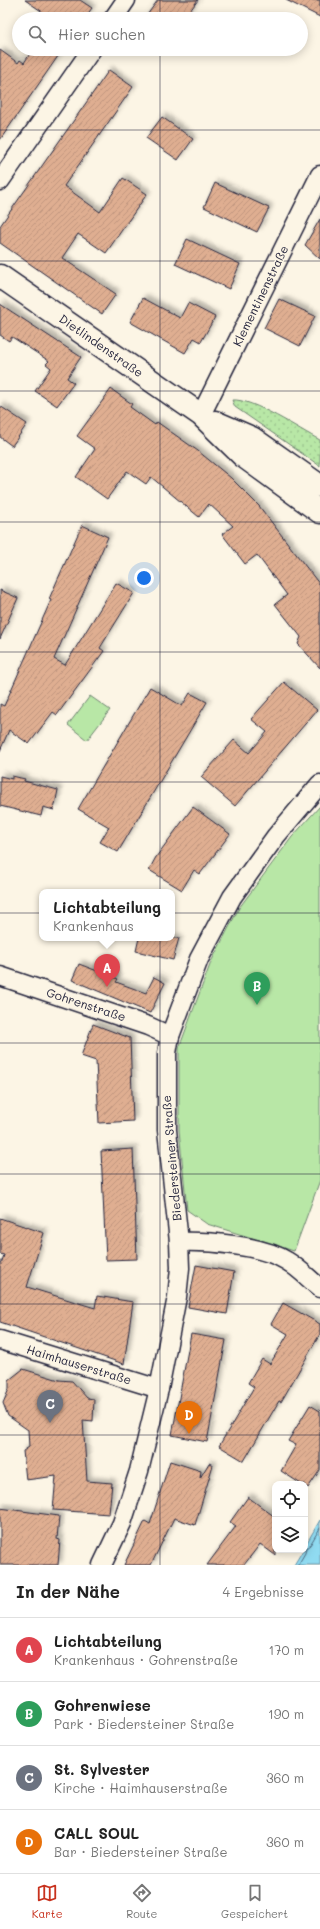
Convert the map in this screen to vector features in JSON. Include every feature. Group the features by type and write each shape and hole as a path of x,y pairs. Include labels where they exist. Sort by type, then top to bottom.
{"main road":[{"name":"Dietlindenstraße","path":"0,276 201,416 243,456 320,512"},
{"name":"Dietlindenstraße","path":"201,416 252,438 320,486"}],"street":[{"path":"0,181 87,56"},
{"name":"Klementinenstraße","path":"201,416 314,202 320,175"},
{"name":"Biedersteiner Straße","path":"102,1565 122,1523 139,1471 159,1389 177,1297 180,1268 179,1242 167,1130 167,1052 170,1036 199,960 232,897 276,836 320,784"},
{"name":"Gohrenstraße","path":"0,976 148,1026 170,1036"},
{"path":"179,1242 204,1241 264,1252 286,1260 320,1288"},
{"name":"Haimhauserstraße","path":"0,1340 159,1389"}],"green space":[{"path":"232,400 252,404 264,409 320,440 320,466 235,407"},
{"path":"90,696 110,710 87,740 68,725"},
{"path":"320,806 320,1180 294,1251 207,1224 187,1210 179,1130 179,1048 211,962 239,908 292,837"}],"water":[{"path":"320,1520 320,1565 294,1565 301,1553 308,1553 308,1541"}],"building":[{"path":"25,0 80,0 92,8 89,12 43,12"},
{"path":"158,0 198,0 189,12 149,12"},
{"path":"286,0 320,0 320,17"},
{"path":"0,50 18,63 20,60 24,63 28,56 58,56 0,140"},
{"path":"109,70 133,87 64,186 100,212 123,178 147,194 106,253 78,234 62,258 116,294 102,314 0,243 0,226"},
{"path":"162,117 193,139 178,160 146,138"},
{"path":"215,183 269,208 257,232 204,207"},
{"path":"320,219 320,259 305,245"},
{"path":"187,239 240,264 229,289 175,264"},
{"path":"143,298 180,318 188,303 215,317 201,342 194,338 185,353 130,322"},
{"path":"279,299 315,316 300,346 264,328"},
{"path":"0,304 81,357 67,378 74,383 57,406 35,391 51,368 46,364 49,361 12,337 9,341 0,335"},
{"path":"111,389 132,404 130,407 155,425 157,422 198,451 231,478 259,506 320,585 320,668 298,644 301,637 275,604 287,595 257,555 245,564 222,534 233,526 209,504 199,517 151,477 146,484 127,471 107,499 76,477 95,449 77,436"},
{"path":"0,406 27,424 12,446 0,437"},
{"path":"82,525 108,537 54,659 65,665 116,583 134,593 100,648 104,651 57,715 53,712 29,744 9,730 0,751 0,704 4,706 51,600 49,599"},
{"path":"0,590 18,598 0,639"},
{"path":"284,682 317,710 235,806 201,777 234,740 249,753 267,732 251,719"},
{"path":"150,687 182,706 190,693 207,702 118,852 100,842 109,827 78,809"},
{"path":"0,776 12,779 12,776 25,779 24,781 58,790 54,810 43,807 41,816 0,806"},
{"path":"193,807 230,834 200,874 194,870 182,890 149,870 156,857"},
{"path":"175,938 179,938 173,960 136,951 138,941 175,941"},
{"path":"79,964 118,979 116,982 146,993 154,977 165,983 150,1013 72,980"},
{"path":"93,1024 130,1038 133,1121 99,1123 96,1061 81,1056"},
{"path":"133,1149 137,1259 106,1260 101,1151"},
{"path":"0,1218 44,1233 27,1287 95,1308 97,1296 133,1302 124,1364 0,1322 0,1267 4,1255 0,1254"},
{"path":"196,1265 234,1272 227,1314 188,1307"},
{"path":"283,1303 320,1324 320,1334 281,1402 279,1401 244,1461 219,1446 254,1387 248,1383 262,1359 270,1364 288,1334 271,1324"},
{"path":"191,1334 226,1340 207,1442 172,1435"},
{"path":"23,1369 59,1380 72,1381 87,1398 94,1399 93,1421 83,1420 87,1481 112,1483 109,1514 53,1510 56,1476 26,1480 23,1451 29,1447 28,1430 8,1416 3,1403 9,1389 9,1380"},
{"path":"310,1405 320,1411 320,1470 308,1488 308,1481 296,1481 281,1471 296,1445 288,1441"},
{"path":"170,1461 201,1471 200,1478 209,1463 213,1465 195,1525 174,1518 151,1565 124,1565 145,1521 150,1524"},
{"path":"248,1497 272,1515 272,1553 260,1544 244,1565 207,1565 236,1526 230,1522"},
{"path":"0,1508 59,1516 57,1539 60,1540 58,1565 0,1565"}],"place":[{"name":"Lichtabteilung","path":"107,987"},
{"name":"Gohrenwiese","path":"257,1005"},
{"name":"St. Sylvester","path":"50,1423"},
{"name":"CALL SOUL","path":"189,1434"}]}
